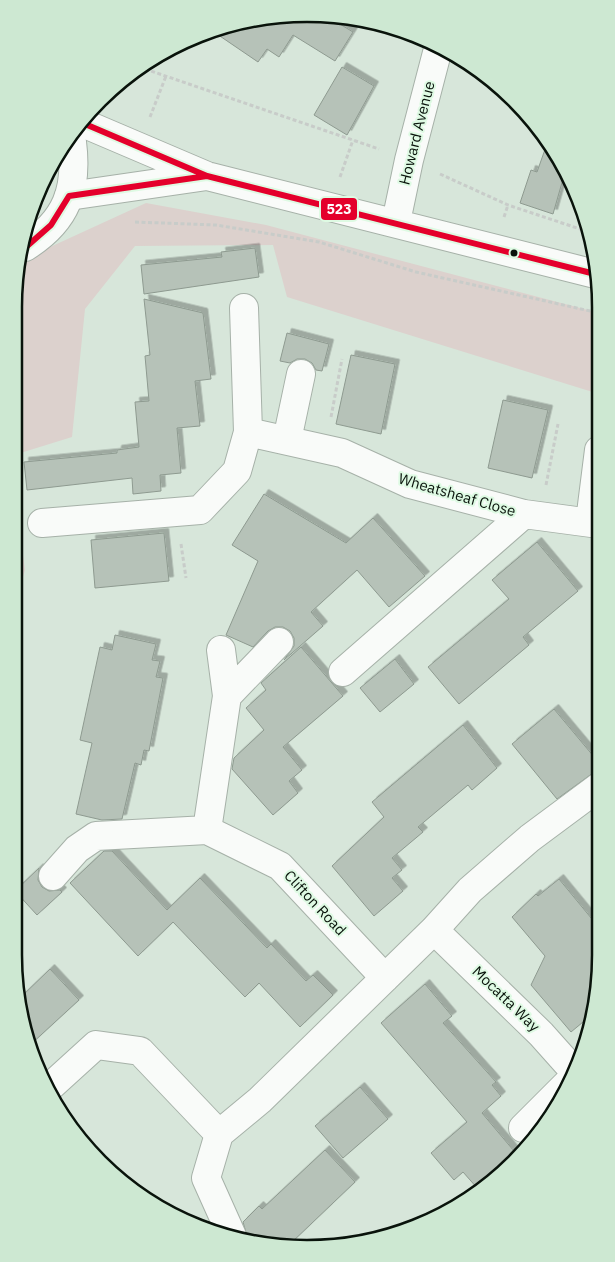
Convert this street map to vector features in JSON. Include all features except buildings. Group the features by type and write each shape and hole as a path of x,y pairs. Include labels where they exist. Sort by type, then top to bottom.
{"street":[{"name":"Howard Avenue","path":"396,222 409,160 437,54"},
{"path":"88,125 207,176 396,222 590,273"},
{"path":"30,244 42,237 58,218 69,196 75,168 73,147"},
{"path":"69,196 207,176"},
{"path":"42,523 200,510 237,471 248,432 244,308"},
{"path":"287,440 301,374"},
{"name":"Wheatsheaf Close","path":"248,432 342,453 410,484 531,515 592,522"},
{"name":"Wheatsheaf Close","path":"343,672 531,515"},
{"path":"227,696 279,642"},
{"path":"53,876 77,848 96,836 206,830 227,696 221,650"},
{"path":"228,1228 206,1178 219,1134 260,1100 434,930 470,890 530,838 592,792"},
{"name":"Clifton Road","path":"206,830 280,866 385,978"},
{"name":"Mocatta Way","path":"434,930 541,1034 565,1078"},
{"path":"53,1084 96,1045 140,1051 219,1134"},
{"path":"523,1128 553,1099"}],"path":[{"path":"151,70 409,160 508,204 581,229"},
{"path":"486,288 592,311"},
{"path":"324,449 342,359"},
{"path":"531,515 558,424"}],"shaded area":[{"path":"146,203 266,225 592,311 592,392 287,297 273,245 135,246 85,309 72,437 22,453 22,308 27,258"},
{"path":"22,548 25,570 22,580"}],"transit line":[{"name":"523","path":"88,125 207,176 590,273"},
{"name":"523","path":"30,244 51,225 69,196 207,176"}]}
